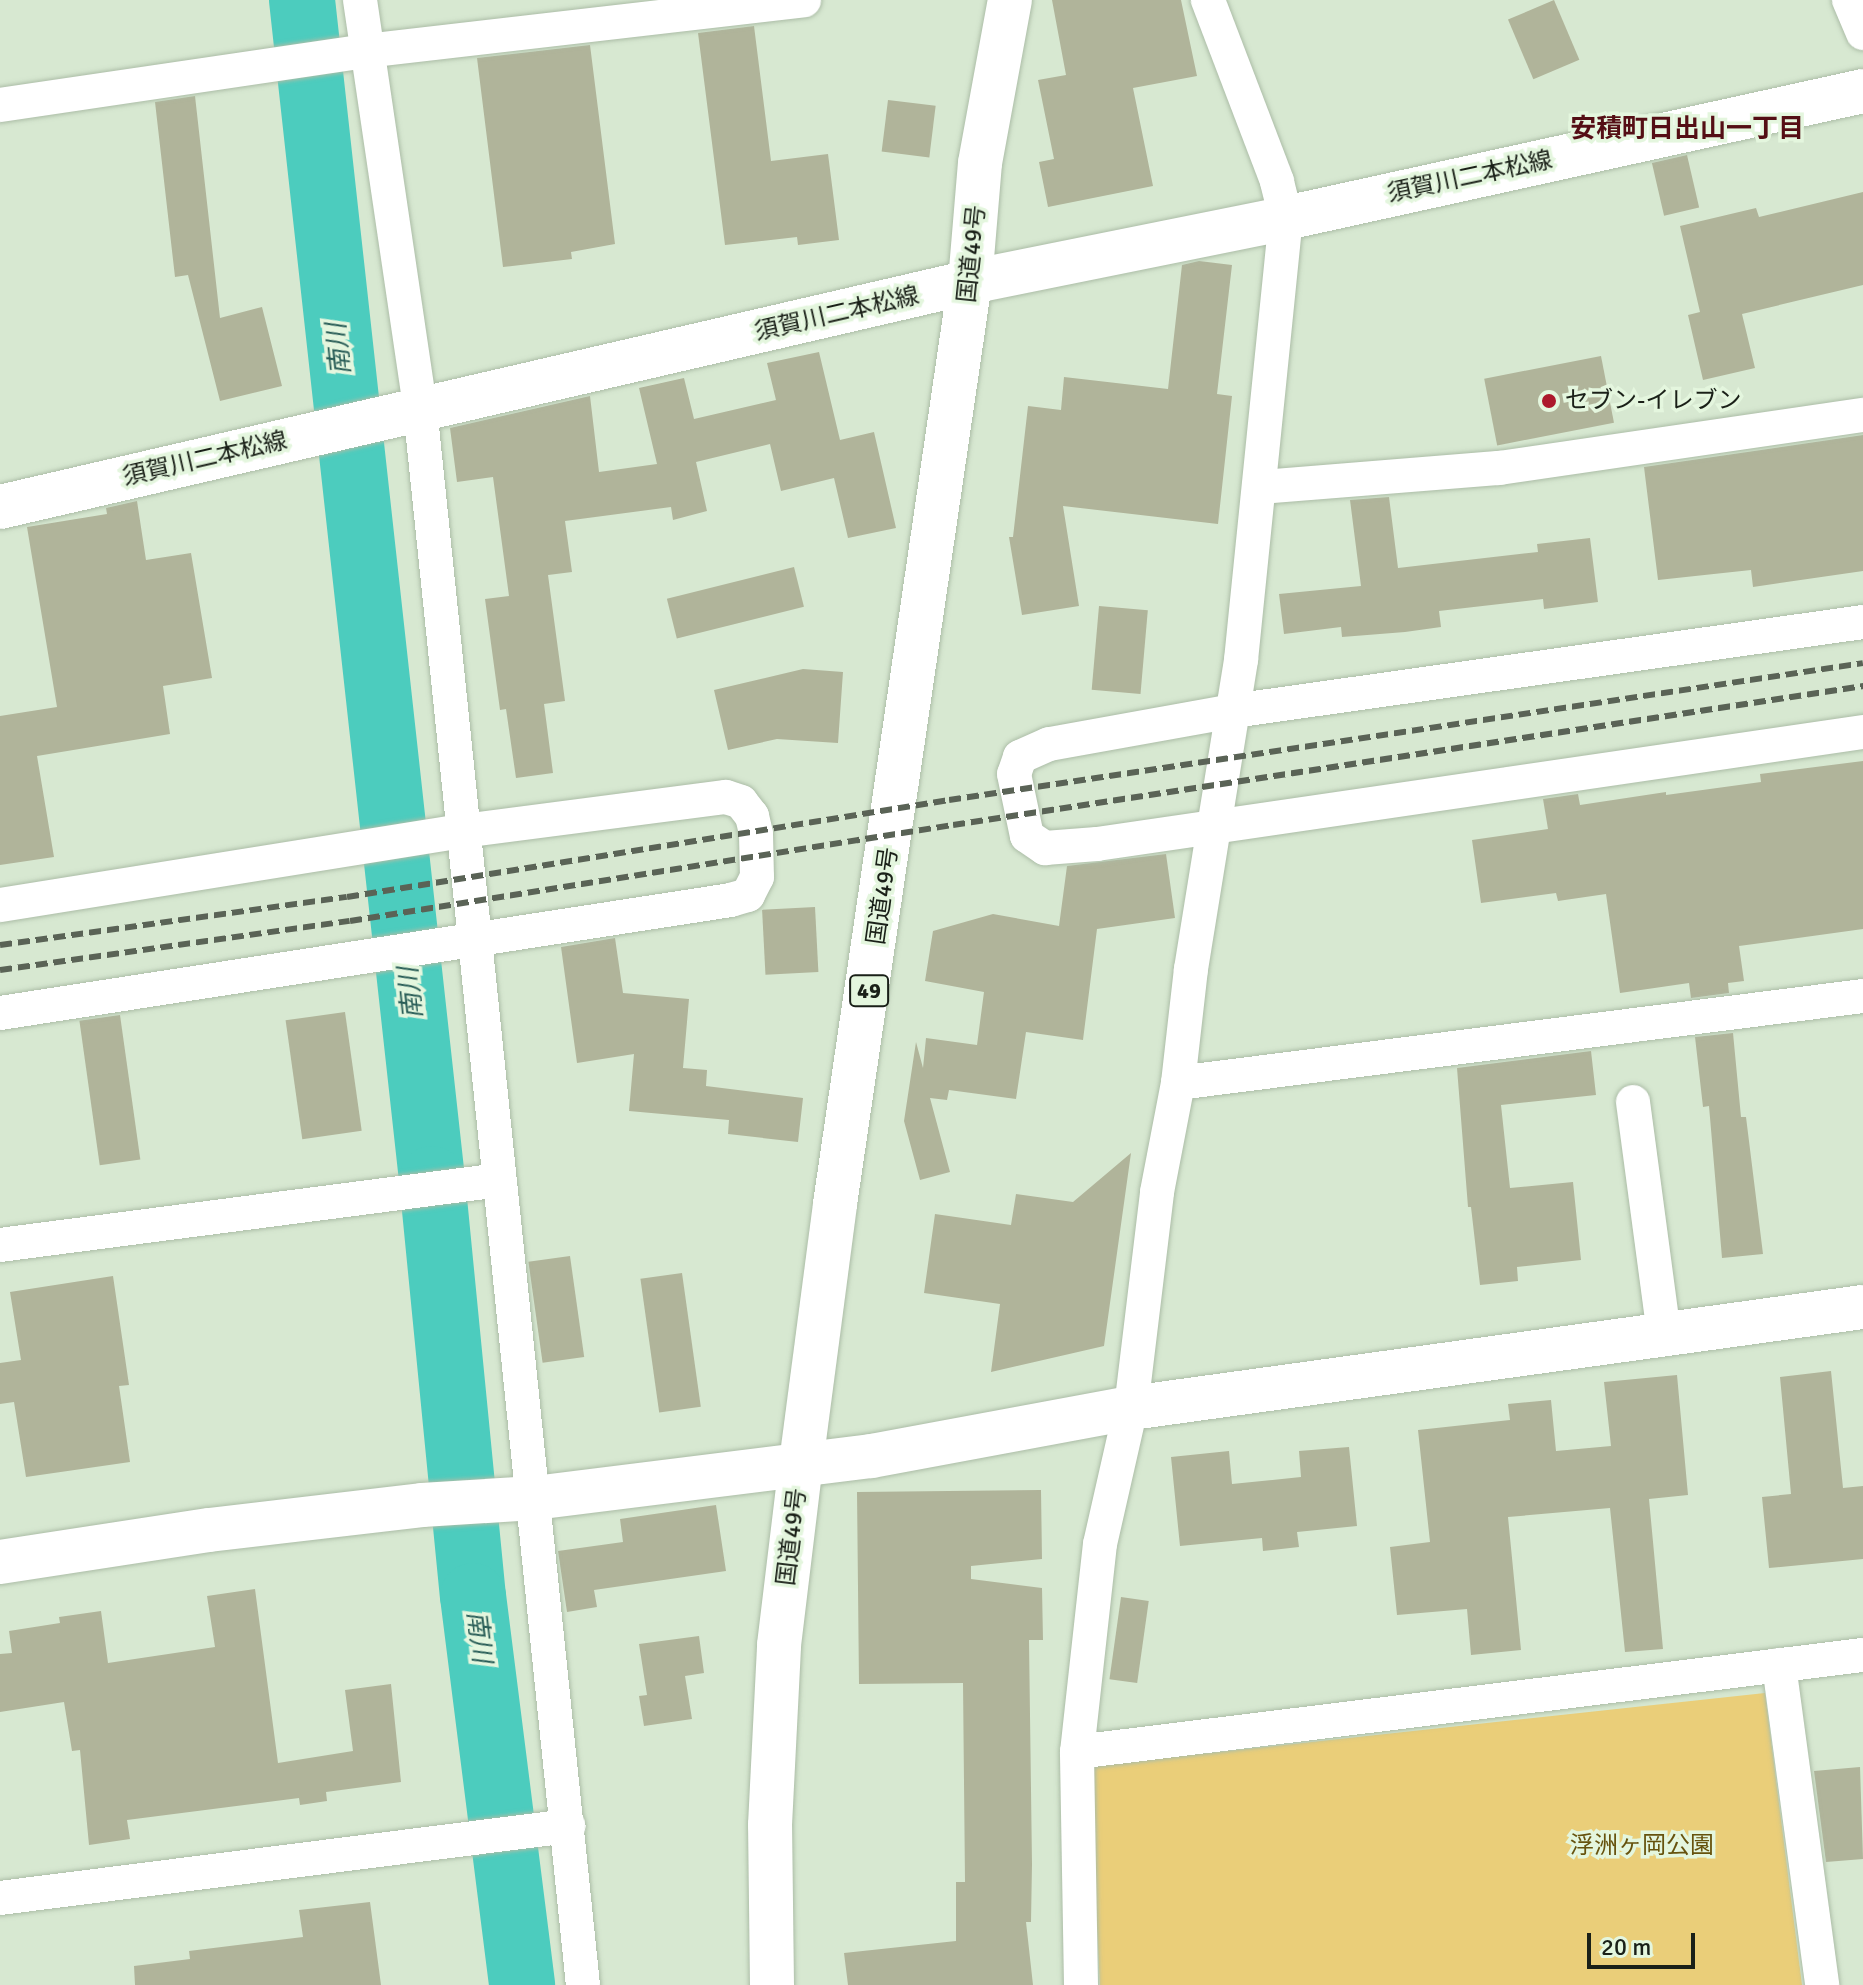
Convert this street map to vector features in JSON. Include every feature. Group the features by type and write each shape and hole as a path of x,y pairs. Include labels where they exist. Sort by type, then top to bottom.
{"main road":[{"name":"国道49号","path":"772,1985 770,1825 779,1645 835,1204 970,282 980,163 1010,0"},
{"name":"須賀川二本松線","path":"0,507 970,282 1286,218 1863,91"},
{"path":"0,1562 209,1530 422,1505 527,1499 871,1456 1131,1408 1863,1307"}],"street":[{"path":"360,0 358,52 409,411 527,1499 556,1827 583,1985"},
{"path":"0,105 358,52 804,0"},
{"path":"1849,0 1863,33"},
{"path":"1081,1985 1077,1752 1100,1544 1131,1408 1157,1192 1178,1083 1213,827 1233,711 1261,487 1286,218 1277,181 1217,3"},
{"path":"1261,487 1499,468 1863,415"},
{"path":"1863,622 1233,711 1049,744 1020,757 1014,774 1027,836 1045,848 1097,844 1863,732"},
{"path":"0,905 454,833 726,797 741,802 752,816 756,834 757,877 748,895 375,957 0,1013"},
{"path":"1178,1083 1863,996"},
{"path":"1633,1102 1664,1335"},
{"path":"0,1245 492,1181"},
{"path":"1077,1752 1863,1655"},
{"path":"1779,1665 1822,1985"},
{"path":"0,1898 556,1827"}],"green space":[{"name":"浮洲ヶ岡公園","path":"1765,1693 1802,1985 1100,1985 1089,1766"}],"building":[{"path":"1052,0 1181,0 1197,76 1133,88 1153,186 1048,207 1039,162 1054,159 1038,80 1066,75"},
{"path":"1554,0 1579,60 1533,79 1508,20"},
{"path":"754,26 771,161 828,154 839,240 798,245 797,237 725,245 698,33"},
{"path":"590,45 615,244 571,252 572,259 503,267 477,58"},
{"path":"195,96 220,318 262,307 282,386 220,401 188,275 175,277 155,102"},
{"path":"888,100 936,106 929,157 882,152"},
{"path":"1687,155 1699,208 1664,216 1652,163"},
{"path":"1863,192 1863,285 1742,314 1755,368 1703,380 1688,315 1700,312 1680,226 1756,208 1759,217"},
{"path":"1199,261 1232,265 1217,394 1232,396 1218,524 1063,506 1079,606 1022,615 1009,537 1013,537 1028,406 1061,410 1064,377 1168,389 1182,265"},
{"path":"819,352 840,440 874,432 896,528 848,538 834,478 781,491 770,444 696,462 707,511 673,520 671,507 565,521 572,572 548,575 565,701 544,704 553,773 516,778 506,709 500,710 485,599 509,596 493,477 457,482 450,428 590,396 599,472 657,464 639,388 684,378 694,419 776,400 767,363"},
{"name":"セブン-イレブン","path":"1601,356 1614,423 1497,445 1484,379"},
{"path":"1863,435 1863,571 1753,587 1751,570 1658,580 1644,467"},
{"path":"1389,497 1398,568 1538,552 1537,544 1590,538 1598,602 1544,609 1543,599 1439,611 1441,627 1405,632 1342,637 1341,627 1284,634 1279,594 1361,586 1350,500"},
{"path":"137,501 146,560 191,553 212,678 163,686 170,734 37,756 54,857 0,865 0,716 57,707 27,527 107,514 106,508"},
{"path":"794,567 804,607 677,638 667,599"},
{"path":"1099,606 1148,610 1140,694 1092,690"},
{"path":"803,669 843,672 838,743 777,739 728,750 714,690"},
{"path":"1863,761 1863,929 1739,946 1744,981 1728,983 1729,993 1691,998 1689,983 1620,993 1606,894 1558,901 1556,893 1481,903 1472,840 1548,829 1543,799 1578,794 1580,805 1666,792 1666,795 1761,782 1760,774"},
{"path":"1166,854 1175,918 1097,929 1083,1040 1026,1032 1016,1099 949,1090 947,1100 930,1098 950,1172 920,1180 904,1121 916,1042 923,1068 926,1038 977,1045 984,992 925,981 933,931 993,914 1059,926 1067,866"},
{"path":"815,907 818,972 765,975 762,910"},
{"path":"615,938 623,993 689,999 683,1068 707,1070 706,1086 803,1098 798,1142 728,1134 729,1120 629,1111 634,1054 577,1063 561,947"},
{"path":"345,1012 362,1131 302,1139 286,1020"},
{"path":"120,1015 140,1160 100,1165 79,1021"},
{"path":"1733,1033 1741,1117 1746,1117 1763,1254 1722,1258 1709,1106 1703,1107 1695,1037"},
{"path":"1591,1051 1596,1095 1501,1105 1510,1188 1573,1182 1581,1260 1517,1267 1518,1281 1480,1285 1471,1207 1468,1207 1457,1068"},
{"path":"1131,1153 1104,1346 991,1372 1000,1304 924,1293 935,1214 1011,1225 1016,1194 1073,1202"},
{"path":"570,1256 584,1357 543,1363 528,1262"},
{"path":"682,1273 701,1407 659,1413 640,1279"},
{"path":"113,1276 129,1385 119,1386 130,1462 26,1477 14,1402 0,1404 0,1363 21,1360 10,1292"},
{"path":"1831,1371 1843,1488 1863,1486 1863,1559 1769,1568 1762,1497 1791,1494 1780,1377"},
{"path":"1677,1375 1688,1495 1649,1499 1663,1649 1625,1652 1610,1508 1508,1517 1521,1650 1471,1655 1467,1609 1397,1615 1390,1547 1430,1542 1418,1430 1510,1420 1508,1404 1551,1400 1556,1451 1611,1446 1604,1382"},
{"path":"1349,1447 1357,1526 1297,1532 1299,1547 1263,1551 1262,1538 1180,1546 1171,1457 1229,1451 1232,1484 1301,1477 1299,1451"},
{"path":"1041,1490 1042,1559 971,1566 971,1579 1042,1588 1043,1640 1029,1640 1032,1864 1031,1922 1026,1922 1033,1985 848,1985 844,1953 956,1941 956,1882 965,1882 963,1683 859,1684 857,1492"},
{"path":"716,1505 726,1571 594,1590 597,1607 567,1612 558,1551 623,1542 620,1519"},
{"path":"255,1589 278,1763 353,1751 345,1690 391,1684 401,1782 326,1792 327,1801 300,1805 299,1798 127,1820 130,1839 89,1845 80,1750 72,1751 64,1702 0,1712 0,1654 12,1653 9,1631 60,1623 59,1617 101,1611 108,1663 215,1647 207,1596"},
{"path":"1121,1597 1149,1601 1137,1683 1109,1679"},
{"path":"699,1636 704,1673 685,1676 692,1719 644,1726 639,1696 647,1695 639,1644"},
{"path":"1860,1767 1863,1859 1826,1862 1814,1771"},
{"path":"370,1902 381,1985 135,1985 134,1966 190,1959 189,1951 303,1937 299,1910"}],"waterway":[{"name":"南川","path":"302,0 432,1179 473,1596 522,1985"}],"railway":[{"path":"0,945 347,897 949,800 1863,663"},
{"path":"0,970 350,921 1863,686"}],"place":[{"name":"セブン-イレブン","path":"1549,401"}],"district":[{"name":"安積町日出山一丁目","path":"1687,130"}]}
